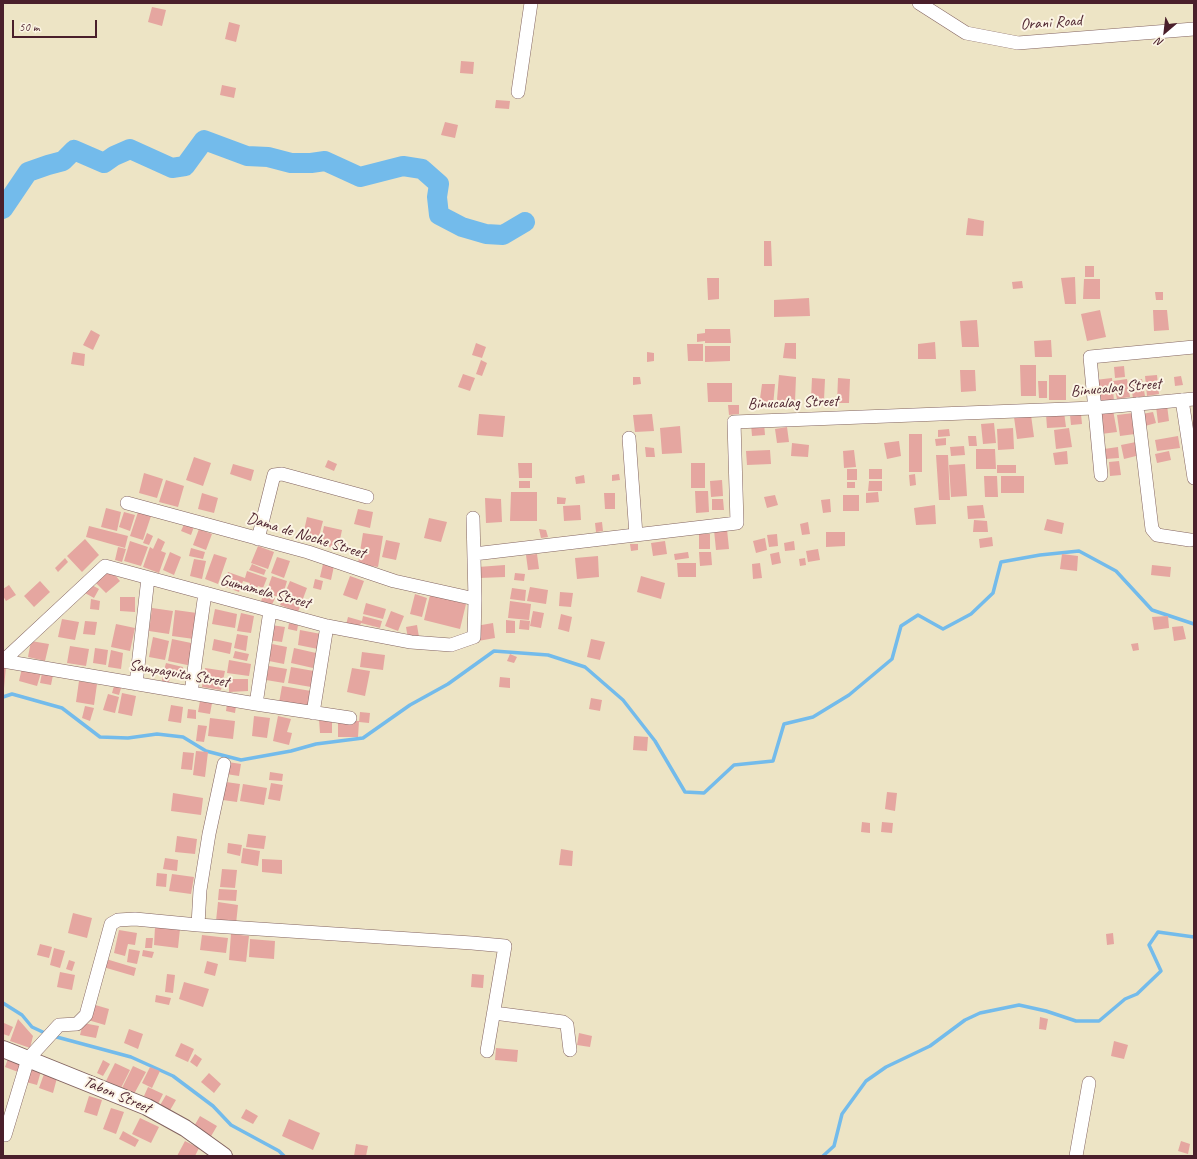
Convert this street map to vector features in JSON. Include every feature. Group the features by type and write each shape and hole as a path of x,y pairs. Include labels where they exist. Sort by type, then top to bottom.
{"street":[{"path":"518,92 531,3"},
{"name":"Orani Road","path":"919,3 966,33 1018,43 1194,29"},
{"path":"1101,475 1090,357 1194,347"},
{"path":"1188,399 1194,478"},
{"name":"Binucalag Street","path":"474,554 737,523 734,422 1094,408 1188,399"},
{"path":"1137,404 1152,529 1157,535 1190,540"},
{"path":"629,438 636,535"},
{"path":"258,539 274,475 282,474 367,497"},
{"name":"Dama de Noche Street","path":"127,503 308,552 394,581 475,599"},
{"name":"Gumamela Street","path":"3,661 105,566 327,626 411,642 451,645 474,637 475,599 473,518"},
{"path":"136,684 148,578"},
{"path":"191,693 205,593"},
{"path":"256,704 270,611"},
{"path":"313,713 327,626"},
{"name":"Sampaguita Street","path":"3,661 256,704 350,718"},
{"path":"198,925 200,890 209,834 224,764"},
{"path":"3,1135 5,1135 28,1059 58,1024 78,1024 86,1015 111,924 118,920 505,946 488,1051"},
{"path":"494,1013 563,1022 567,1025 570,1050"},
{"name":"Tabon Street","path":"3,1048 147,1107 185,1128 224,1156"},
{"path":"1076,1156 1089,1084"}],"building":[{"path":"152,7 166,10 162,26 148,22"},
{"path":"229,22 240,25 236,42 225,39"},
{"path":"461,61 474,62 473,74 460,73"},
{"path":"222,85 236,88 234,98 220,95"},
{"path":"496,100 510,101 509,109 495,108"},
{"path":"445,122 458,125 455,138 441,135"},
{"path":"968,218 984,221 983,236 966,235"},
{"path":"764,241 771,241 772,266 764,266"},
{"path":"1085,266 1094,266 1094,277 1085,277"},
{"path":"1075,277 1076,304 1065,304 1061,278"},
{"path":"707,278 719,278 719,299 708,300"},
{"path":"1084,279 1100,279 1100,299 1083,299"},
{"path":"1022,281 1023,288 1013,289 1012,282"},
{"path":"1155,292 1163,292 1163,300 1156,300"},
{"path":"809,298 810,316 774,317 774,300"},
{"path":"1100,310 1106,337 1087,341 1081,314"},
{"path":"1153,310 1167,310 1169,330 1154,331"},
{"path":"977,320 979,347 962,347 960,321"},
{"path":"705,329 730,329 731,343 705,343 705,341 697,342 697,334 705,333"},
{"path":"91,330 100,335 93,350 83,345"},
{"path":"1051,340 1052,357 1035,357 1034,341"},
{"path":"935,342 936,359 918,359 918,344"},
{"path":"476,343 486,347 482,358 472,355"},
{"path":"785,343 796,343 796,359 783,358"},
{"path":"687,344 703,344 703,361 688,361"},
{"path":"705,346 730,346 730,361 705,362"},
{"path":"73,352 85,354 84,366 71,364"},
{"path":"647,352 654,353 654,361 647,362"},
{"path":"481,360 487,363 482,376 476,374"},
{"path":"1020,365 1036,365 1036,396 1021,396"},
{"path":"1124,366 1125,377 1115,378 1114,367"},
{"path":"960,370 975,370 976,391 961,392"},
{"path":"463,374 475,378 470,391 458,387"},
{"path":"779,375 796,377 795,402 777,400"},
{"path":"1049,375 1066,375 1066,400 1049,400"},
{"path":"1157,375 1159,394 1147,396 1145,376"},
{"path":"1181,376 1183,385 1175,386 1174,377"},
{"path":"633,377 640,377 641,384 633,385"},
{"path":"812,378 825,379 824,400 811,399"},
{"path":"838,378 850,379 849,403 837,403"},
{"path":"1112,378 1114,401 1098,403 1095,380"},
{"path":"1127,379 1130,397 1117,399 1113,381"},
{"path":"1142,379 1145,396 1133,398 1130,380"},
{"path":"1038,381 1047,381 1047,398 1039,398"},
{"path":"707,383 732,383 732,402 708,402"},
{"path":"762,384 775,384 773,406 759,406"},
{"path":"728,405 739,405 739,414 729,415"},
{"path":"1167,405 1169,421 1158,423 1156,406"},
{"path":"1113,410 1117,432 1101,434 1098,413"},
{"path":"1064,412 1066,427 1047,428 1046,414"},
{"path":"1153,412 1156,423 1145,426 1142,414"},
{"path":"1133,413 1135,434 1120,436 1117,415"},
{"path":"479,414 505,416 503,437 477,435"},
{"path":"652,414 654,431 635,432 633,415"},
{"path":"1081,414 1082,424 1071,425 1070,415"},
{"path":"1031,415 1034,437 1017,439 1014,417"},
{"path":"764,423 765,435 752,436 751,424"},
{"path":"994,423 996,443 983,444 981,424"},
{"path":"680,426 682,453 662,454 660,428"},
{"path":"787,427 789,442 777,443 775,429"},
{"path":"1013,428 1014,449 998,450 997,429"},
{"path":"1069,428 1072,447 1056,449 1054,430"},
{"path":"949,429 950,436 938,437 938,430"},
{"path":"909,434 922,434 922,472 909,472"},
{"path":"968,436 976,436 977,446 969,446"},
{"path":"1178,436 1180,448 1157,451 1155,440"},
{"path":"946,438 946,445 936,446 935,439"},
{"path":"899,441 901,456 887,459 884,443"},
{"path":"1136,442 1140,455 1124,459 1121,445"},
{"path":"792,443 809,445 808,457 791,456"},
{"path":"964,446 965,455 951,456 950,447"},
{"path":"645,447 654,448 655,457 646,457"},
{"path":"1118,447 1119,458 1105,459 1104,449"},
{"path":"976,449 995,449 996,469 976,469"},
{"path":"770,450 771,464 747,465 746,451"},
{"path":"854,450 856,467 844,468 843,451"},
{"path":"1067,451 1068,464 1055,465 1053,453"},
{"path":"1169,451 1171,460 1157,463 1155,454"},
{"path":"936,455 948,455 950,500 939,500"},
{"path":"194,457 211,463 203,486 186,480"},
{"path":"328,460 337,464 334,471 325,467"},
{"path":"1119,461 1121,475 1110,476 1109,462"},
{"path":"518,463 532,463 532,478 519,478"},
{"path":"691,463 705,463 705,488 691,488"},
{"path":"233,464 254,470 251,481 230,474"},
{"path":"965,464 967,496 951,497 949,465"},
{"path":"997,465 1016,465 1016,473 997,473"},
{"path":"847,469 857,469 857,480 847,480"},
{"path":"869,469 882,469 882,479 869,479"},
{"path":"144,473 163,479 157,498 139,493"},
{"path":"619,474 620,480 612,481 612,475"},
{"path":"915,474 916,485 910,486 909,475"},
{"path":"584,475 585,483 576,484 575,477"},
{"path":"984,476 997,476 998,497 985,497"},
{"path":"1001,476 1024,476 1024,493 1001,493"},
{"path":"166,480 184,486 178,507 159,502"},
{"path":"722,480 723,496 711,497 710,481"},
{"path":"519,481 530,481 530,488 519,488"},
{"path":"869,481 882,481 882,491 868,491"},
{"path":"847,482 855,482 855,488 847,488"},
{"path":"695,491 708,491 709,512 696,513"},
{"path":"511,492 537,492 537,521 510,521"},
{"path":"878,492 879,502 866,503 866,493"},
{"path":"202,493 218,498 214,513 198,509"},
{"path":"604,493 615,493 615,509 605,509"},
{"path":"775,495 778,505 767,508 764,497"},
{"path":"843,495 859,495 859,511 843,511"},
{"path":"557,497 566,498 565,504 557,504"},
{"path":"485,498 501,499 502,522 486,523"},
{"path":"712,499 723,499 724,510 712,510"},
{"path":"830,499 831,512 823,513 821,500"},
{"path":"580,505 581,520 564,521 563,506"},
{"path":"935,505 936,524 916,525 914,508"},
{"path":"983,505 985,518 968,519 967,506"},
{"path":"106,508 121,512 117,531 101,527"},
{"path":"358,509 373,512 370,528 354,524"},
{"path":"124,512 135,515 130,531 119,527"},
{"path":"138,512 151,516 143,540 130,536"},
{"path":"307,517 323,521 317,544 302,540"},
{"path":"429,518 447,522 441,542 424,538"},
{"path":"1047,519 1064,523 1062,534 1044,530"},
{"path":"186,520 195,524 191,535 181,531"},
{"path":"974,520 987,521 988,532 973,532"},
{"path":"602,522 603,531 596,532 595,523"},
{"path":"808,522 810,534 802,535 800,524"},
{"path":"89,526 128,536 125,548 86,537"},
{"path":"324,526 342,530 338,549 320,545"},
{"path":"199,529 212,534 206,550 193,545"},
{"path":"539,529 546,530 548,537 541,538"},
{"path":"727,529 729,549 716,550 714,530"},
{"path":"826,532 845,532 845,546 826,547"},
{"path":"147,533 153,536 149,545 143,543"},
{"path":"363,533 383,536 378,567 358,564"},
{"path":"699,534 710,534 710,549 699,549"},
{"path":"777,534 778,546 769,547 767,535"},
{"path":"992,537 993,546 980,548 979,539"},
{"path":"158,538 165,542 161,551 166,553 159,573 143,567 150,547 153,549"},
{"path":"765,538 767,550 756,553 753,541"},
{"path":"85,539 99,555 82,572 67,556"},
{"path":"386,540 400,543 396,560 382,557"},
{"path":"130,541 148,547 141,566 124,561"},
{"path":"665,541 667,554 653,556 651,543"},
{"path":"794,541 795,550 785,551 784,543"},
{"path":"630,544 638,544 638,550 631,551"},
{"path":"258,546 274,552 268,569 251,563"},
{"path":"118,547 126,549 122,562 115,560"},
{"path":"191,548 205,552 203,559 189,556"},
{"path":"818,549 820,560 808,562 806,551"},
{"path":"170,552 181,557 174,575 163,570"},
{"path":"688,552 689,558 675,560 674,554"},
{"path":"699,552 711,552 712,565 700,566"},
{"path":"779,552 781,563 772,565 770,554"},
{"path":"214,554 227,558 218,584 205,579"},
{"path":"537,554 539,569 528,570 526,555"},
{"path":"1062,554 1078,556 1077,571 1060,569"},
{"path":"598,556 599,577 577,579 575,558"},
{"path":"277,557 290,561 284,578 271,573"},
{"path":"65,558 68,562 58,572 55,568"},
{"path":"805,558 806,565 800,566 799,559"},
{"path":"194,559 206,561 202,579 190,576"},
{"path":"677,563 696,563 696,577 678,577"},
{"path":"760,563 762,578 753,579 752,564"},
{"path":"252,564 266,570 264,575 249,570"},
{"path":"323,564 334,566 331,580 320,577"},
{"path":"505,565 505,577 479,578 478,567"},
{"path":"1152,565 1171,567 1170,577 1151,575"},
{"path":"109,568 120,581 106,593 94,581"},
{"path":"247,571 267,578 263,588 258,586 257,590 248,587 250,583 243,581 239,592 223,586 228,572 245,578"},
{"path":"515,573 525,574 524,581 514,580"},
{"path":"272,576 287,581 282,598 266,593"},
{"path":"350,576 364,581 357,600 343,595"},
{"path":"641,576 665,583 661,599 637,592"},
{"path":"315,579 323,581 321,590 313,588"},
{"path":"40,581 50,592 34,607 24,596"},
{"path":"290,581 307,588 298,612 280,605"},
{"path":"90,584 99,589 94,598 85,593"},
{"path":"9,585 16,595 6,601 3,596 3,589"},
{"path":"530,587 548,590 546,604 527,601"},
{"path":"512,588 526,590 525,601 510,599"},
{"path":"560,592 573,593 571,607 559,606"},
{"path":"264,594 275,598 272,605 261,601"},
{"path":"415,594 427,598 422,617 410,614"},
{"path":"430,595 466,604 460,629 424,620"},
{"path":"120,597 135,597 135,612 120,611"},
{"path":"91,599 100,601 99,610 90,609"},
{"path":"510,601 531,604 529,620 508,618"},
{"path":"366,603 386,609 383,619 363,614"},
{"path":"152,608 173,611 169,634 149,631"},
{"path":"215,609 237,614 235,628 212,624"},
{"path":"175,610 197,613 194,639 172,636"},
{"path":"391,611 404,616 398,631 385,626"},
{"path":"533,611 544,613 541,628 530,626"},
{"path":"241,613 254,616 251,633 237,631"},
{"path":"561,614 572,617 569,632 558,629"},
{"path":"363,616 382,621 380,628 361,623 359,628 346,625 348,617 362,621"},
{"path":"1168,616 1169,628 1154,630 1152,617"},
{"path":"62,619 79,622 75,640 58,637"},
{"path":"506,620 515,621 515,633 506,633"},
{"path":"520,620 530,621 529,630 519,629"},
{"path":"85,621 97,622 95,635 83,634"},
{"path":"289,623 298,625 297,631 288,629"},
{"path":"493,623 495,638 478,641 476,626"},
{"path":"116,624 135,628 130,651 111,647"},
{"path":"271,625 285,627 282,642 268,640"},
{"path":"417,625 419,637 408,639 406,627"},
{"path":"1183,626 1186,639 1174,641 1172,627"},
{"path":"300,630 321,634 318,649 298,645"},
{"path":"237,634 248,636 246,651 234,648"},
{"path":"153,637 169,641 165,660 149,657"},
{"path":"172,639 196,644 192,666 168,661"},
{"path":"214,639 232,643 230,654 212,650"},
{"path":"591,639 605,642 600,660 587,657"},
{"path":"31,641 49,644 45,661 28,657"},
{"path":"1138,643 1139,650 1133,651 1131,644"},
{"path":"272,644 287,647 284,664 269,661"},
{"path":"70,646 89,649 86,666 67,663"},
{"path":"95,648 108,650 106,665 93,663"},
{"path":"294,648 316,653 313,668 291,663"},
{"path":"111,650 123,653 121,669 108,667"},
{"path":"235,651 249,654 247,661 233,658"},
{"path":"362,652 385,655 383,670 360,667"},
{"path":"510,654 517,657 514,663 507,661"},
{"path":"229,660 251,664 249,676 227,673"},
{"path":"166,663 183,667 180,678 163,674"},
{"path":"3,666 6,666 4,688 3,688"},
{"path":"269,666 287,669 284,683 266,680"},
{"path":"291,667 314,671 311,687 288,683"},
{"path":"22,668 41,673 37,686 19,681"},
{"path":"205,668 225,671 221,690 202,687"},
{"path":"352,668 370,671 365,696 347,692"},
{"path":"42,673 53,675 51,685 40,683"},
{"path":"163,676 170,678 168,686 161,684"},
{"path":"500,677 510,678 510,688 499,687"},
{"path":"229,679 248,679 248,691 229,692"},
{"path":"79,681 97,684 94,705 76,702"},
{"path":"114,686 121,688 119,695 112,693"},
{"path":"282,686 311,691 308,709 279,703"},
{"path":"122,693 136,696 132,716 118,713"},
{"path":"108,694 119,697 115,713 103,710"},
{"path":"591,698 602,700 600,711 589,709"},
{"path":"200,701 212,703 210,714 198,712"},
{"path":"227,704 236,706 235,713 226,711"},
{"path":"171,705 183,707 181,723 168,721"},
{"path":"85,706 94,708 90,721 82,718"},
{"path":"188,709 196,710 196,719 187,718"},
{"path":"360,712 370,713 369,723 359,722"},
{"path":"254,716 270,718 267,738 252,736"},
{"path":"278,716 291,719 287,732 292,733 289,745 273,741"},
{"path":"210,718 235,721 233,739 208,736"},
{"path":"319,719 332,719 332,733 320,733"},
{"path":"338,720 359,721 358,737 338,737"},
{"path":"198,725 207,726 204,742 196,741"},
{"path":"634,736 648,737 647,751 633,750"},
{"path":"196,751 208,752 205,777 193,775"},
{"path":"183,752 194,753 192,770 181,769"},
{"path":"228,762 241,764 239,776 226,774"},
{"path":"270,772 283,774 282,781 269,780"},
{"path":"226,782 240,784 237,802 223,800"},
{"path":"271,783 283,785 280,801 268,799"},
{"path":"243,784 267,788 264,805 240,801"},
{"path":"887,792 897,793 895,811 885,809"},
{"path":"173,793 203,798 201,815 171,811"},
{"path":"862,822 870,823 870,833 861,832"},
{"path":"882,822 893,823 892,833 881,832"},
{"path":"248,834 266,836 264,849 246,847"},
{"path":"177,836 197,839 195,854 175,852"},
{"path":"228,843 242,845 240,856 227,853"},
{"path":"243,848 260,851 258,866 241,863"},
{"path":"561,849 573,851 572,866 559,865"},
{"path":"165,858 178,860 177,871 163,869"},
{"path":"262,859 282,860 282,874 262,872"},
{"path":"222,869 237,870 235,888 220,887"},
{"path":"157,873 167,874 166,887 156,886"},
{"path":"172,874 194,877 191,894 169,891"},
{"path":"219,889 237,890 236,901 218,900"},
{"path":"218,902 238,905 236,924 216,921"},
{"path":"73,913 92,918 87,938 68,933"},
{"path":"155,927 180,929 178,948 154,945"},
{"path":"119,930 137,933 135,945 128,944 125,956 114,953"},
{"path":"1113,933 1114,944 1107,945 1106,934"},
{"path":"231,934 249,936 246,962 229,960"},
{"path":"202,935 228,938 226,953 200,950"},
{"path":"146,938 153,938 152,948 145,948"},
{"path":"250,939 275,941 274,959 249,957"},
{"path":"40,944 52,947 49,958 37,955"},
{"path":"54,948 65,951 60,968 50,965"},
{"path":"129,949 140,951 137,964 127,962"},
{"path":"143,950 154,952 152,958 142,956"},
{"path":"106,959 136,968 134,976 103,967"},
{"path":"69,960 75,962 72,971 66,969"},
{"path":"207,961 218,964 215,976 204,973"},
{"path":"60,972 75,975 72,990 57,987"},
{"path":"167,974 175,975 173,993 165,992"},
{"path":"472,974 484,975 483,988 471,987"},
{"path":"184,982 209,989 203,1007 179,999"},
{"path":"156,995 171,998 169,1005 155,1002"},
{"path":"92,1004 109,1009 105,1025 88,1020"},
{"path":"1040,1017 1048,1019 1046,1030 1039,1029"},
{"path":"18,1019 33,1036 30,1048 10,1041"},
{"path":"4,1023 13,1027 9,1036 3,1034"},
{"path":"83,1023 99,1026 96,1038 80,1035"},
{"path":"129,1029 143,1034 138,1049 124,1043"},
{"path":"579,1033 592,1036 590,1047 577,1045"},
{"path":"1114,1041 1128,1045 1124,1059 1111,1056"},
{"path":"181,1043 194,1049 188,1062 175,1056"},
{"path":"496,1048 518,1050 517,1062 495,1060"},
{"path":"195,1054 202,1059 197,1067 190,1062"},
{"path":"9,1056 22,1061 18,1072 5,1067"},
{"path":"103,1060 110,1064 103,1076 97,1073"},
{"path":"115,1063 130,1070 121,1088 106,1081"},
{"path":"133,1066 146,1072 134,1094 122,1088"},
{"path":"150,1067 160,1071 152,1088 142,1083"},
{"path":"30,1068 41,1071 37,1085 26,1082"},
{"path":"209,1073 221,1084 214,1093 201,1082"},
{"path":"44,1074 57,1078 53,1093 39,1088"},
{"path":"148,1087 163,1094 158,1104 144,1096"},
{"path":"166,1095 176,1100 169,1112 159,1107"},
{"path":"89,1096 102,1100 97,1116 84,1112"},
{"path":"111,1108 124,1112 116,1134 103,1129"},
{"path":"246,1109 258,1116 253,1124 241,1118"},
{"path":"200,1116 217,1126 210,1138 193,1128"},
{"path":"140,1118 159,1127 151,1143 132,1134"},
{"path":"289,1119 320,1133 313,1150 282,1136"},
{"path":"123,1131 139,1140 135,1147 119,1139"},
{"path":"185,1141 199,1148 195,1156 177,1156"},
{"path":"1181,1141 1190,1144 1188,1154 1178,1151"},
{"path":"356,1144 368,1146 366,1156 354,1156"}],"waterway":[{"path":"3,209 28,172 63,161 74,150 104,163 114,156 130,149 172,168 185,166 204,140 247,156 268,157 291,163 325,161 360,177 403,166 422,169 439,184 437,197 439,215 462,227 486,234 503,235 525,222"},
{"path":"3,697 12,694 62,708 100,737 128,738 157,734 183,737 206,751 241,760 291,751 316,744 363,738 410,705 448,684 494,651 548,655 585,667 623,700 655,741 685,792 704,793 734,765 773,761 784,724 813,717 849,695 892,659 901,626 918,615 943,629 971,614 993,593 1001,562 1040,555 1079,551 1116,571 1152,610 1194,624"},
{"path":"823,1156 834,1146 842,1114 866,1081 886,1067 930,1046 965,1020 980,1013 1019,1005 1046,1011 1076,1021 1099,1021 1125,999 1137,994 1161,971 1149,945 1158,932 1194,937"},
{"path":"3,1003 22,1015 32,1027 47,1034"},
{"path":"53,1036 131,1057 173,1076 213,1106 231,1125 279,1151 284,1156"}]}
